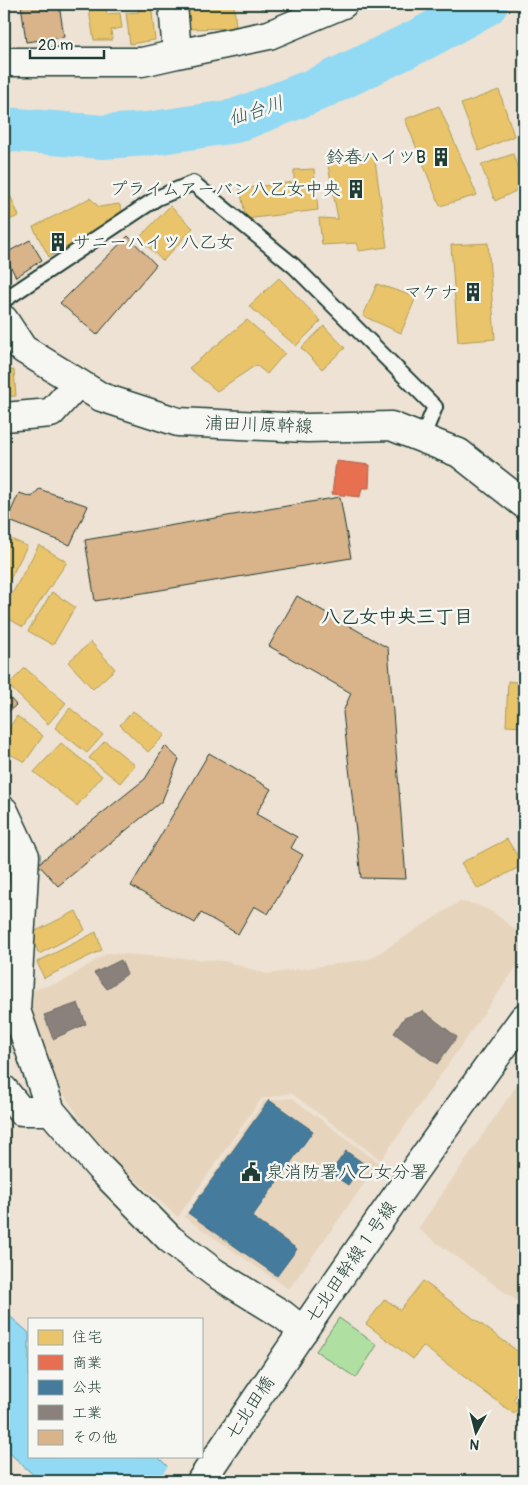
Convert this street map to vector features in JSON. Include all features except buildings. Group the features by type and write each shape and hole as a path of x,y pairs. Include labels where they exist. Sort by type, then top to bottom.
{"street":[{"path":"173,4 177,54"},
{"path":"4,62 142,62 269,36 343,4"},
{"name":"浦田川原幹線","path":"4,320 22,349 100,397 178,422 308,428 391,426 459,452 524,504"},
{"path":"4,417 52,413 78,383"},
{"path":"4,811 25,856 16,1010 51,1111 100,1168 170,1239 215,1273 282,1315 303,1331"},
{"name":"七北田幹線１号線","path":"283,1360 469,1092 524,1018"},
{"path":"4,1090 21,1111 51,1111"},
{"name":"七北田橋","path":"201,1481 283,1360"}],"lane":[{"path":"4,300 157,198 193,183 294,266 435,407 422,438"}],"shaded area":[{"path":"459,902 475,904 493,912 524,937 524,956 381,1160 291,1093 261,1099 178,1217 102,1151 59,1087 23,993 64,981 107,953 224,961 267,974 370,959"},
{"path":"524,1075 524,1306 418,1229"},
{"path":"292,1098 379,1163 289,1289 184,1217 264,1101"}],"green space":[{"path":"339,1318 377,1345 356,1378 316,1351"}],"water":[{"path":"4,1311 28,1332 28,1458 159,1458 182,1481 40,1481 4,1448"}],"pier":[{"path":"169,1464 184,1479 185,1481 158,1481"}],"waterway":[{"name":"仙台川","path":"4,129 103,137 147,134 235,121 320,88 424,38 486,4"}],"place":[{"name":"鈴春ハイツB","path":"441,157"},
{"name":"プライムアーバン八乙女中央","path":"356,189"},
{"name":"サニーハイツ八乙女","path":"58,242"},
{"name":"マケナ","path":"473,292"},
{"name":"泉消防署八乙女分署","path":"251,1172"}],"district":[{"name":"八乙女中央三丁目","path":"397,617"}]}
